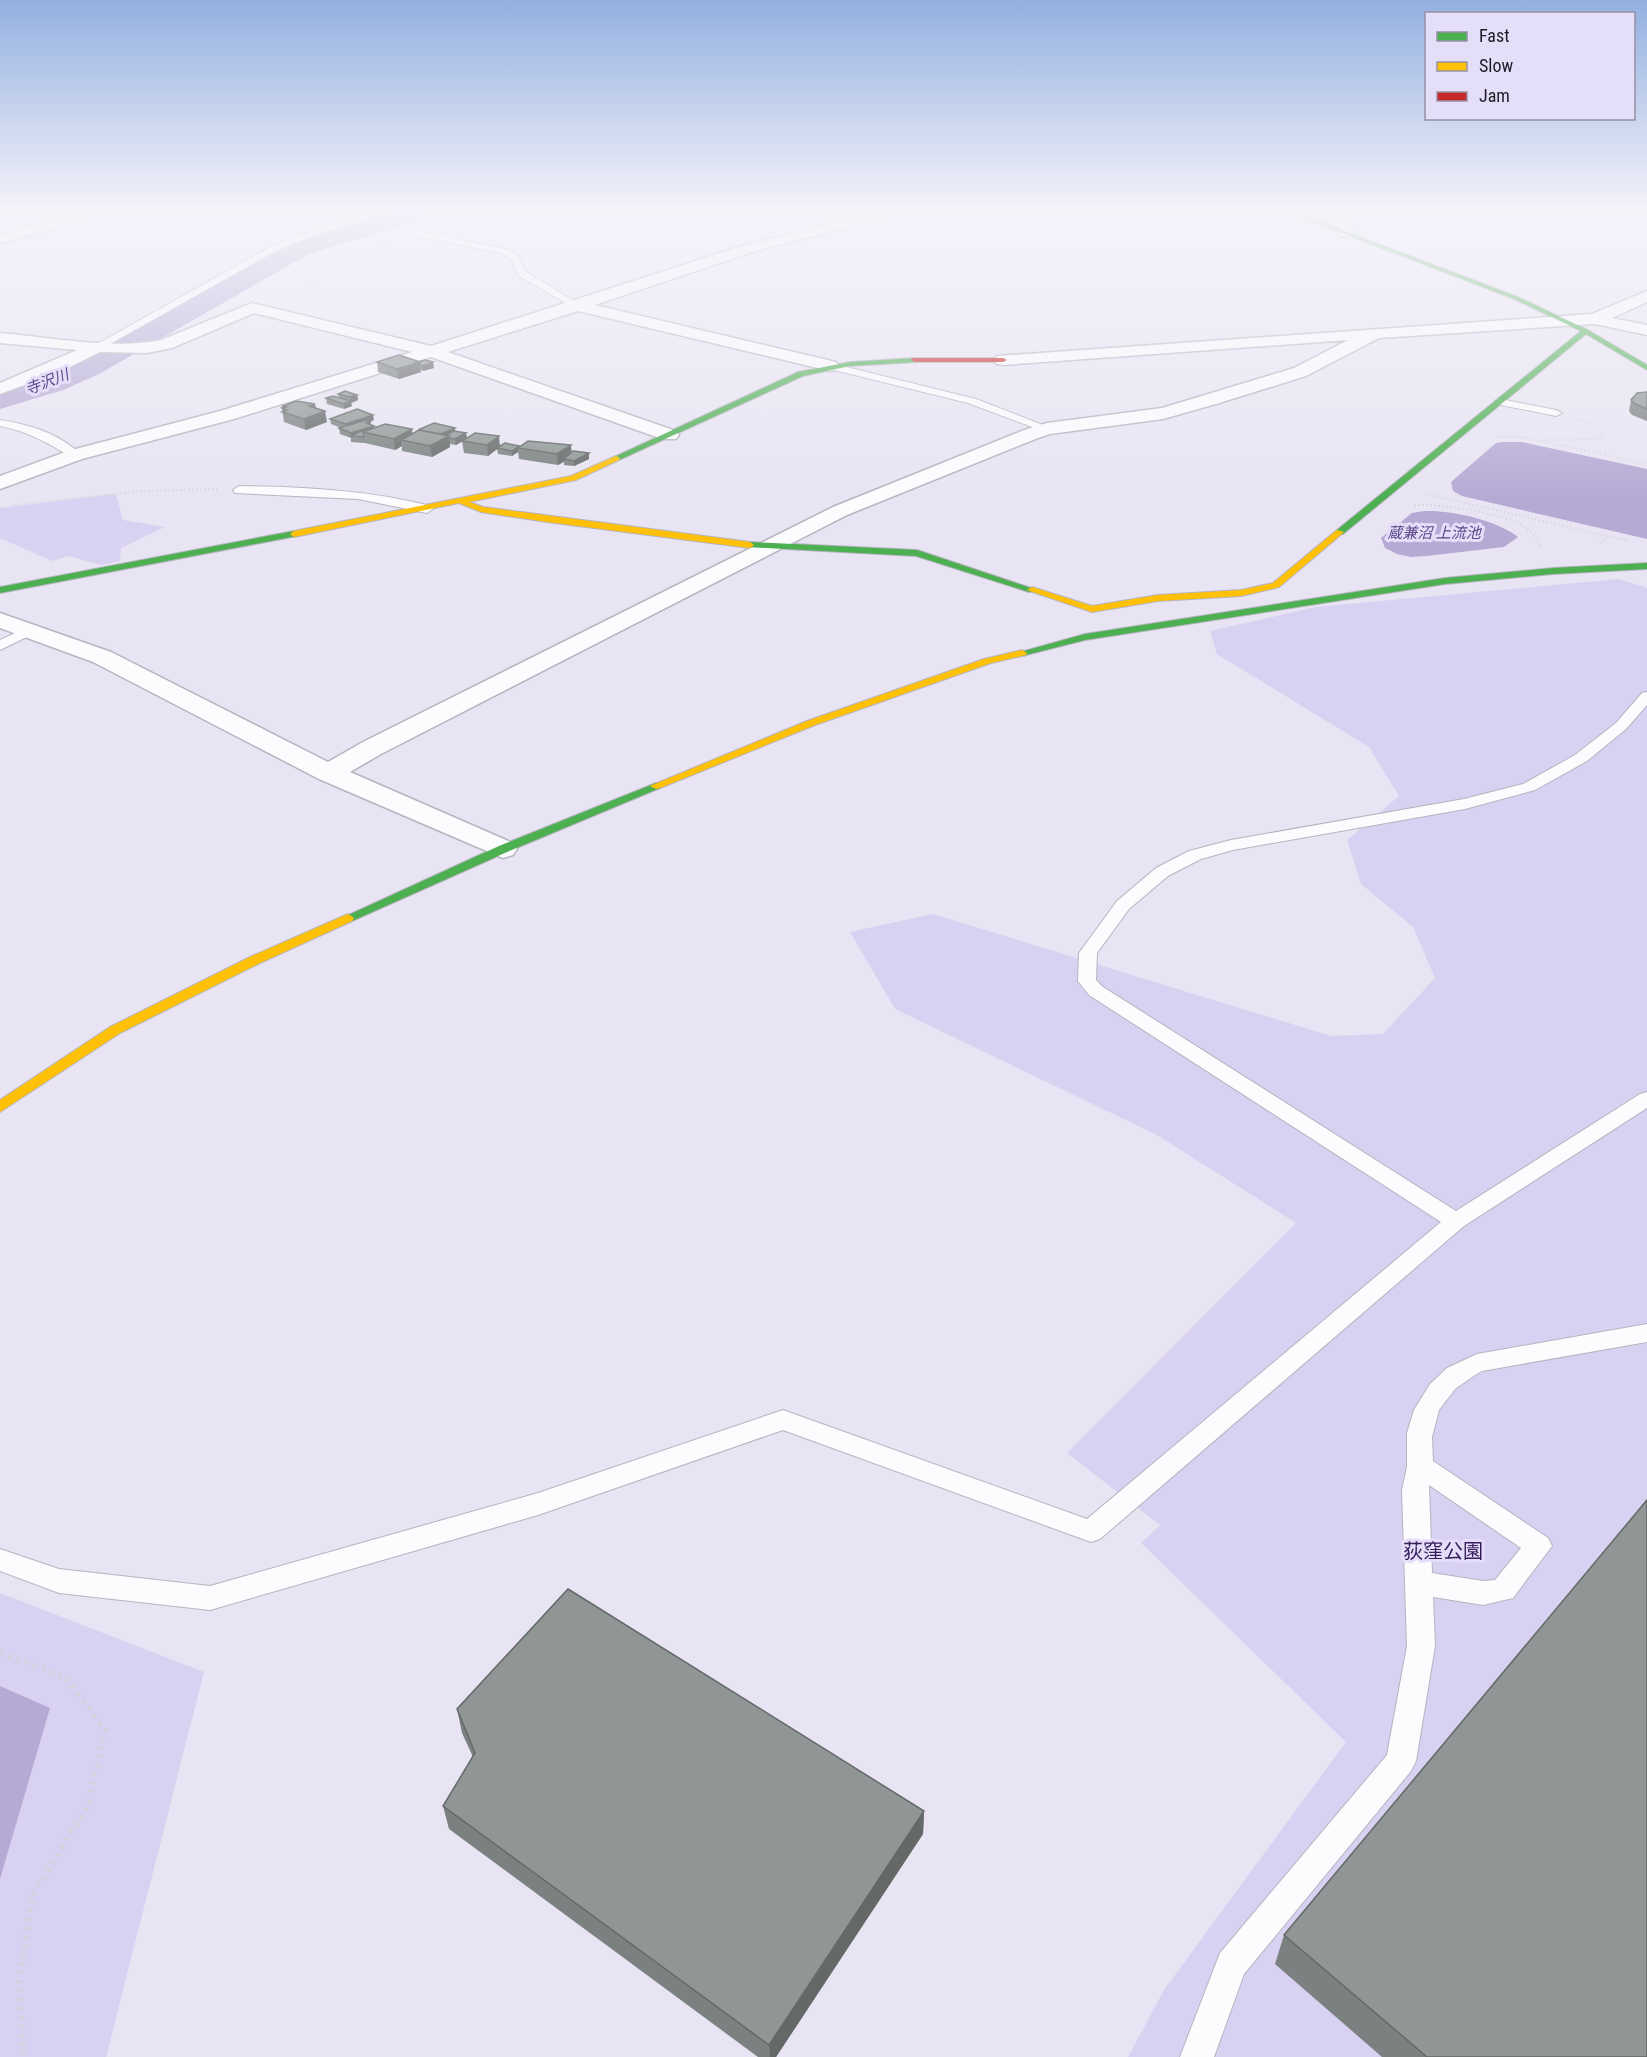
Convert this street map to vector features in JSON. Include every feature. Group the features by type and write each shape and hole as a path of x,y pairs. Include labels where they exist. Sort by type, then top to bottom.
{"street":[{"path":"0,338 138,349 166,344 252,308 430,351 669,435"},
{"path":"0,483 75,455 227,414 570,308"},
{"path":"585,308 830,366"},
{"path":"1536,308 1563,320 1647,330"},
{"path":"462,502 481,509 547,519 768,547 917,553 1092,609 1158,598 1241,592 1276,585 1591,325 1624,308"},
{"path":"0,590 462,502 573,478 801,374 830,366 882,362 1003,360 1563,320"},
{"path":"1591,325 1647,368"},
{"path":"329,773 372,748 840,512 1047,429 1163,413 1209,400 1300,372 1374,334"},
{"path":"0,389 102,347"},
{"path":"0,1107 115,1030 255,960 503,849 811,723 988,661 1085,637 1445,581 1553,571 1647,566"},
{"path":"1241,592 1262,609"},
{"path":"0,620 102,657 329,773 503,849"}],"lane":[{"path":"102,347 170,308"},
{"path":"830,366 972,401 1047,429"},
{"path":"1500,402 1556,414"},
{"path":"0,423 18,426 49,438 75,455"},
{"path":"239,490 308,491 410,503 427,508"},
{"path":"0,646 30,630"},
{"path":"1456,1221 1096,991 1087,981 1088,953 1123,905 1162,872 1196,855 1231,846 1465,804 1529,787 1581,758 1621,726 1647,696"},
{"path":"0,1560 59,1581 210,1598 538,1504 783,1420 1091,1531 1456,1221 1647,1098"},
{"path":"1197,2057 1231,1964 1401,1761 1421,1646 1415,1490 1420,1466 1419,1436 1428,1407 1445,1383 1465,1368 1477,1363 1647,1333"},
{"path":"1419,1583 1483,1593 1503,1590 1539,1546 1420,1466"}],"path":[{"path":"1539,441 1593,439 1604,435 1603,430 1594,425 1556,414"},
{"path":"1489,438 1521,437 1647,464"},
{"path":"11,505 178,487 239,490"},
{"path":"1439,493 1437,496 1633,542"},
{"path":"1414,506 1442,505 1511,522 1530,531 1541,547"},
{"path":"0,1653 65,1677 105,1730 88,1805 33,1894 19,1981 24,2057"}],"green space":[{"path":"116,494 123,520 165,527 121,548 120,561 101,565 69,556 52,561 0,538 0,508"},
{"name":"荻窪公園","path":"1619,579 1647,588 1647,2057 1128,2057 1164,1990 1346,1742 1141,1543 1160,1525 1067,1453 1296,1223 1157,1135 895,1009 850,932 933,914 1331,1036 1383,1034 1435,978 1413,927 1361,884 1347,840 1399,796 1369,747 1217,654 1210,631 1316,607"},
{"path":"0,1593 204,1672 106,2057 0,2057"}],"water":[{"path":"1522,442 1647,469 1647,539 1462,496 1453,491 1451,482 1496,443"},
{"name":"蔵兼沼 上流池","path":"1447,512 1473,517 1498,526 1518,537 1504,547 1427,556 1411,557 1385,548 1381,538 1412,513"},
{"path":"0,1686 50,1708 0,1879"}],"building":[{"path":"399,355 420,362 397,369 377,362"},
{"path":"425,360 433,362 422,366 420,362 414,363"},
{"path":"345,391 357,395 350,397 338,394"},
{"path":"1647,392 1647,409 1631,400 1637,393"},
{"path":"333,396 351,401 344,404 326,398"},
{"path":"296,401 315,404 309,406 325,411 304,419 282,412 287,410 282,408 286,407 283,406"},
{"path":"357,409 373,415 346,424 330,419"},
{"path":"366,420 370,422 366,423 374,426 351,433 339,428"},
{"path":"434,423 455,428 441,434 418,430"},
{"path":"385,424 412,429 394,439 363,432"},
{"path":"419,430 449,436 430,446 401,440"},
{"path":"365,431 363,432 364,437 351,436"},
{"path":"454,431 466,433 455,439 446,435"},
{"path":"475,433 499,436 487,445 462,441"},
{"path":"528,441 571,445 557,454 518,448"},
{"path":"505,443 519,446 512,451 497,448"},
{"path":"573,451 589,453 574,461 564,459"},
{"path":"1647,1500 1647,2057 1427,2057 1284,1935"},
{"path":"568,1589 924,1811 769,2045 443,1806 475,1753 457,1709"}],"waterway":[{"name":"寺沢川","path":"0,399 51,383 87,367 192,308"}],"traffic: fast":[{"path":"1537,308 1586,331 1647,368"},
{"path":"1340,532 1586,331"},
{"path":"616,458 801,374 850,364 915,360"},
{"path":"0,590 294,534"},
{"path":"750,545 917,553 1032,590"},
{"path":"1022,653 1085,637 1445,581 1553,571 1647,566"},
{"path":"348,918 503,849 656,786"}],"traffic: slow":[{"path":"294,534 573,478 616,458"},
{"path":"462,502 481,509 547,519 750,545"},
{"path":"1032,590 1092,609 1158,598 1241,593 1276,585 1340,532"},
{"path":"656,786 811,723 988,661 1022,653"},
{"path":"0,1107 115,1030 255,960 348,918"}],"traffic: jam":[{"path":"915,360 1003,360"}]}
